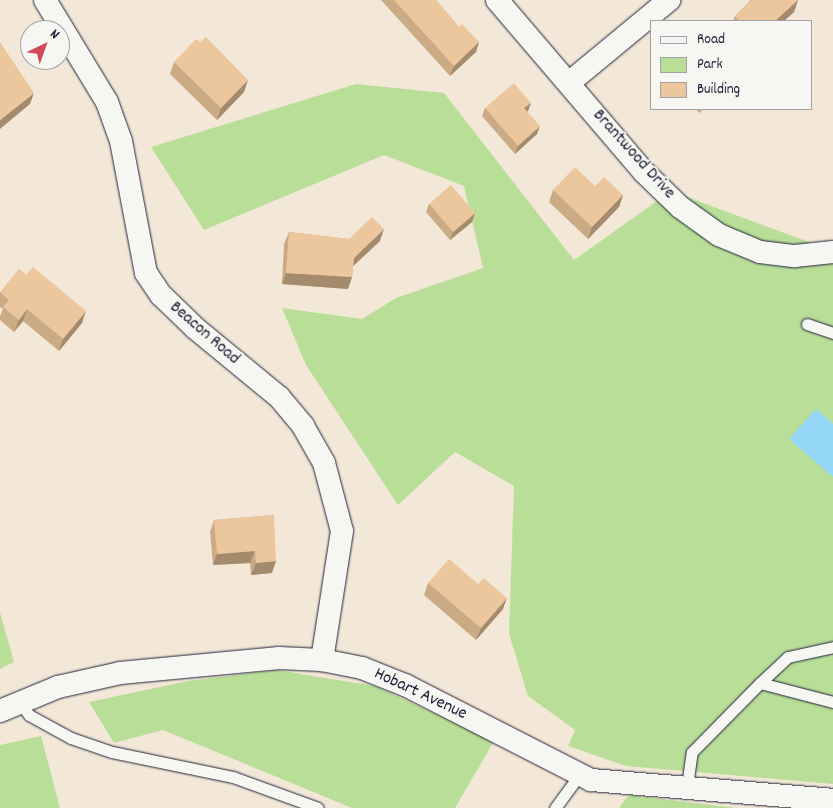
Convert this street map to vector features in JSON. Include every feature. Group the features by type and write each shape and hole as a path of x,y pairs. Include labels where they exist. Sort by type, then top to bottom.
{"street":[{"name":"Beacon Road","path":"45,0 107,102 121,142 146,273 161,295 195,328 279,397 303,426 324,463 342,531 322,660"},
{"name":"Brantwood Drive","path":"497,0 570,82 644,172 718,235 760,252 795,256 833,252"},
{"path":"570,82 669,0"},
{"name":"Hobart Avenue","path":"10,707 58,687 120,673 261,659 322,660 362,668 408,686 580,774 615,784 687,786 833,800"}],"lane":[{"path":"807,324 833,333"},
{"path":"687,786 692,752 760,683 788,657 833,647"},
{"path":"760,683 833,702"},
{"path":"10,707 71,738 112,752 233,777 318,808"},
{"path":"555,808 580,774"}],"green space":[{"path":"356,84 444,93 574,260 671,191 833,251 833,784 626,766 568,746 575,730 528,696 509,634 514,486 455,452 398,505 306,365 282,308 362,319 396,298 483,268 464,186 384,155 204,230 151,147"},
{"path":"0,612 14,662 0,669"},
{"path":"276,670 375,686 494,741 455,808 352,808 163,730 114,743 89,702 188,681"},
{"path":"41,736 60,808 0,808 0,745"},
{"path":"629,795 736,808 619,808"}],"water":[{"path":"816,409 833,424 833,477 789,439"}],"building":[{"path":"394,0 436,0 459,27 462,24 479,42 454,66"},
{"path":"752,0 798,0 776,20 738,20 735,16"},
{"path":"206,37 248,80 221,108 174,62 196,39 200,42"},
{"path":"0,42 34,93 0,120"},
{"path":"514,83 531,103 524,108 540,126 518,146 485,108"},
{"path":"575,167 595,186 604,177 623,195 592,227 553,190"},
{"path":"451,185 475,213 453,232 429,204"},
{"path":"372,217 384,229 354,258 352,277 286,273 289,232 349,239"},
{"path":"33,267 86,311 63,339 27,309 19,320 3,307 9,300 0,292 19,269 26,275"},
{"path":"274,515 276,561 256,563 255,551 217,554 214,520"},
{"path":"449,559 478,584 484,578 507,598 481,628 428,583"}]}
